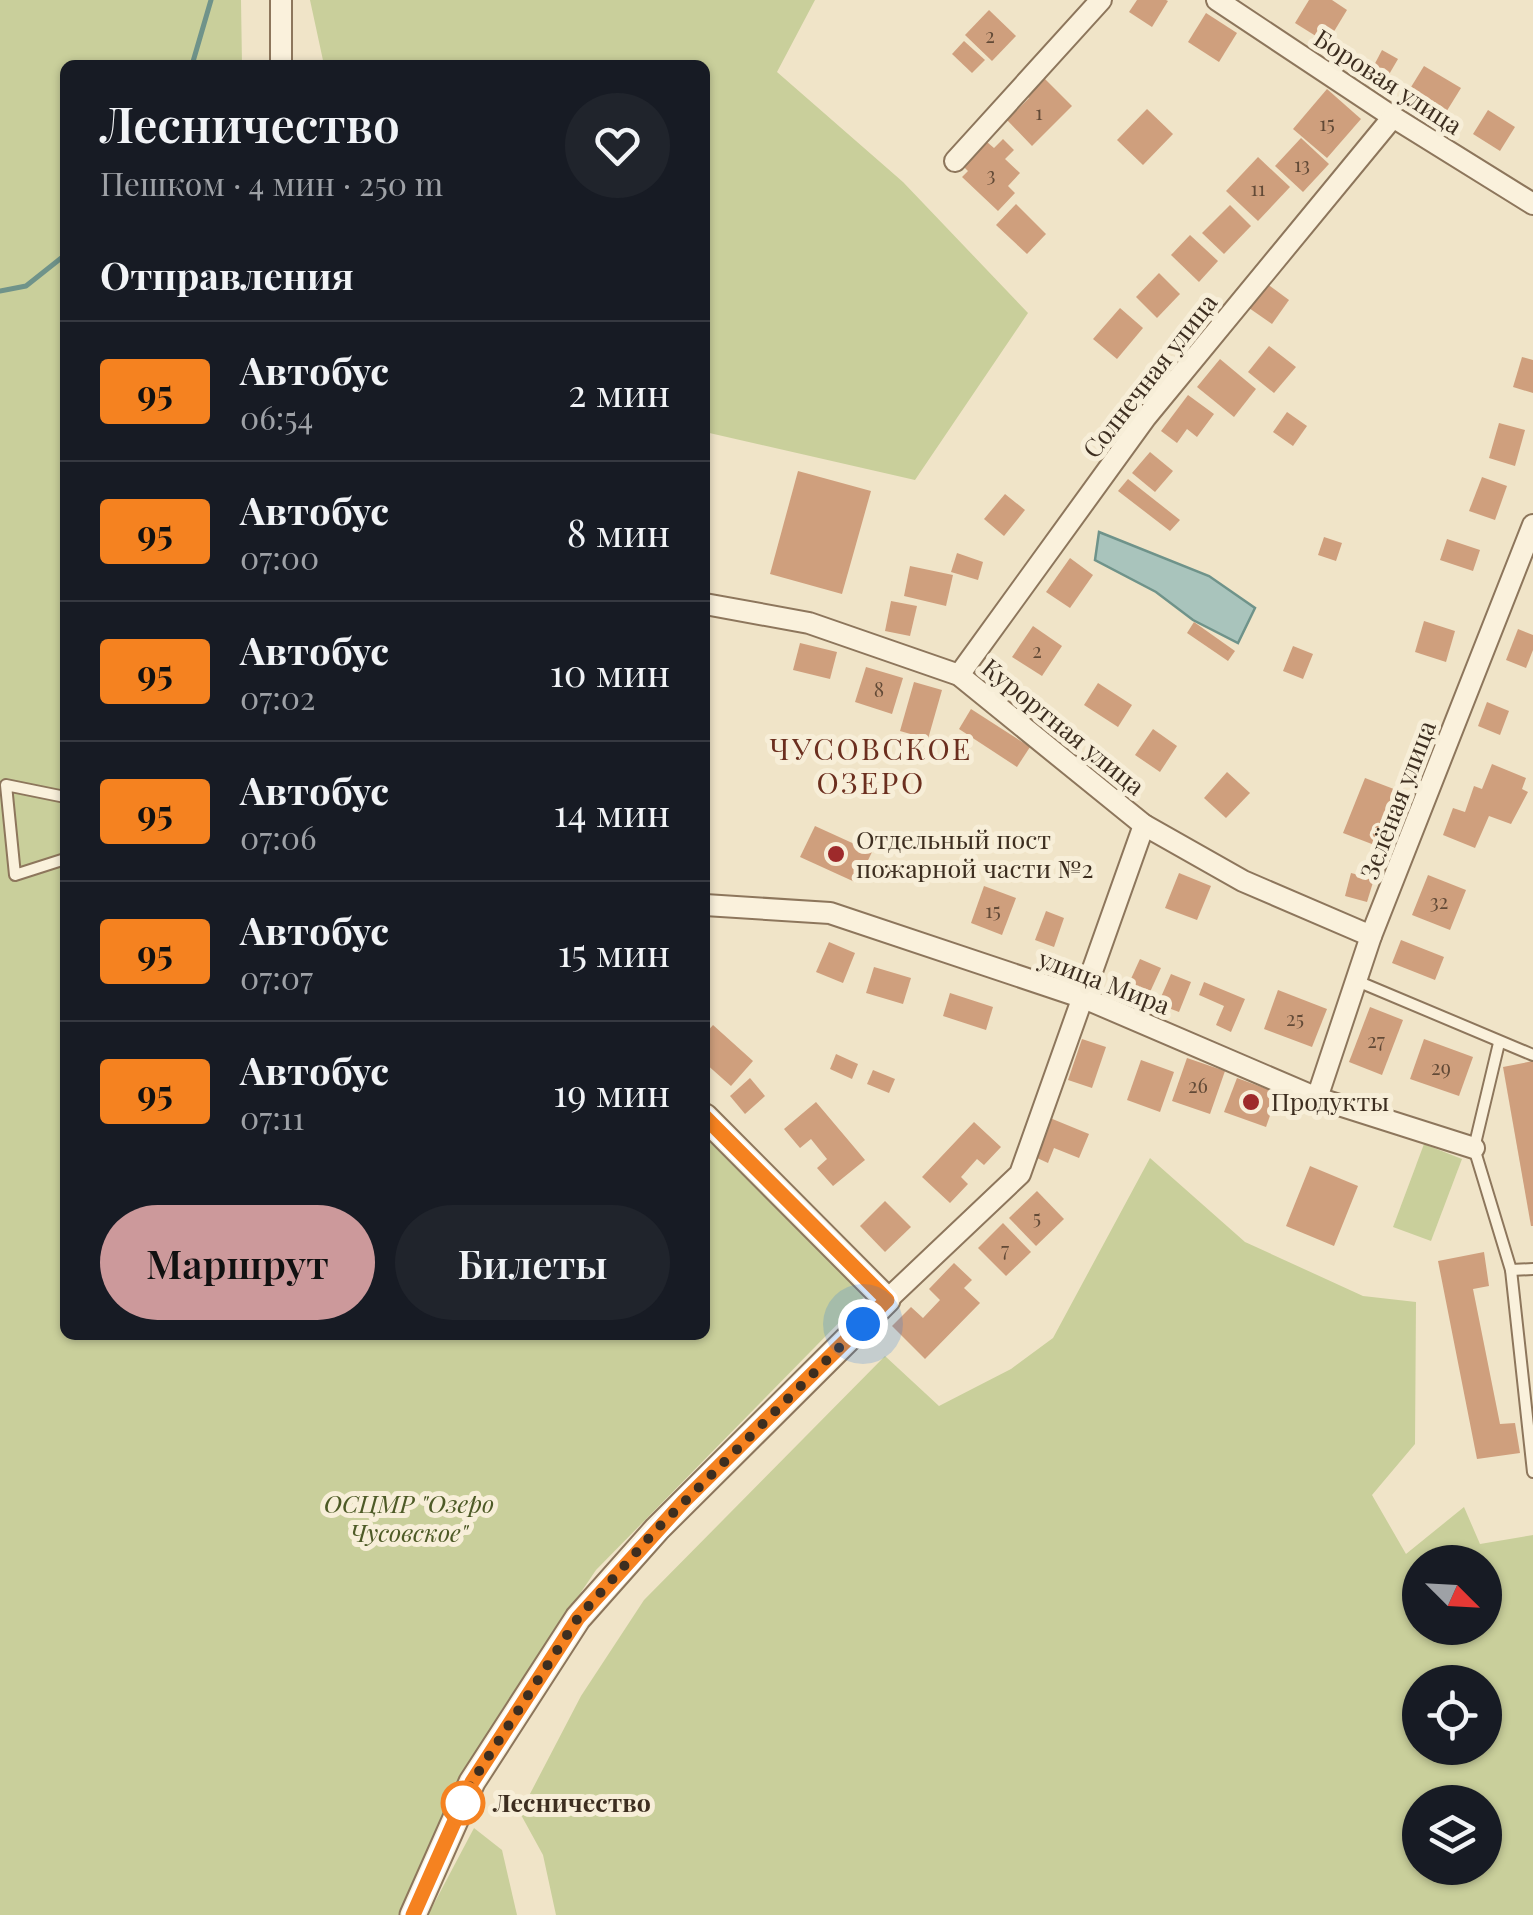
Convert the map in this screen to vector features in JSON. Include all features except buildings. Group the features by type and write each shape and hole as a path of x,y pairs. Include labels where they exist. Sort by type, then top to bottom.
{"street":[{"path":"281,60 282,0"},
{"path":"955,161 1101,0"},
{"name":"Боровая улица","path":"1217,0 1533,204"},
{"name":"Солнечная улица","path":"958,675 1146,416 1393,117"},
{"name":"Зелёная улица","path":"1318,1098 1371,936 1533,525"},
{"name":"Курортная улица","path":"710,605 810,623 958,675 1144,826 1243,881 1371,936"},
{"path":"413,1915 472,1782 578,1618 670,1515 1020,1174 1144,826"},
{"name":"улица Мира","path":"710,906 830,913 1084,998 1318,1098 1474,1148"},
{"path":"710,1122 887,1300"}],"lane":[{"path":"60,796 6,784 14,875 60,861"},
{"path":"1357,981 1533,1055"},
{"path":"1499,1043 1474,1148 1511,1270 1533,1472"},
{"path":"1511,1270 1533,1269"}],"green space":[{"name":"ОСЦМР \"Озеро Чусовское\"","path":"0,0 241,0 242,60 60,60 60,1340 710,1340 710,1136 868,1293 596,1570 502,1709 438,1826 404,1915 0,1915"},
{"path":"310,0 815,0 777,72 903,182 1028,313 915,480 710,433 710,60 323,60"},
{"path":"1424,1144 1462,1159 1431,1241 1393,1227"},
{"path":"1150,1158 1245,1242 1363,1296 1416,1302 1415,1444 1372,1495 1402,1547 1402,1645 1502,1645 1502,1545 1417,1545 1464,1507 1480,1544 1533,1535 1533,1915 556,1915 543,1855 520,1813 581,1696 644,1600 885,1356 939,1406 1011,1369 1053,1338"},
{"path":"474,1828 502,1850 517,1915 428,1915"}],"water":[{"path":"1099,532 1209,576 1255,608 1238,643 1095,560"}],"waterway":[{"path":"193,60 211,0"},
{"path":"0,291 26,286 60,259"}],"bus line":[{"name":"95","path":"413,1915 472,1782 578,1618 684,1501 887,1300 710,1122"}],"place":[{"name":"Отдельный пост пожарной части №2","path":"836,854"},
{"name":"Продукты","path":"1251,1102"},
{"name":"Лесничество","path":"463,1803"}],"district":[{"name":"ЧУСОВСКОЕ ОЗЕРО","path":"871,767"}],"route":[{"path":"463,1803 472,1782 578,1618 657,1529 863,1324"}]}
